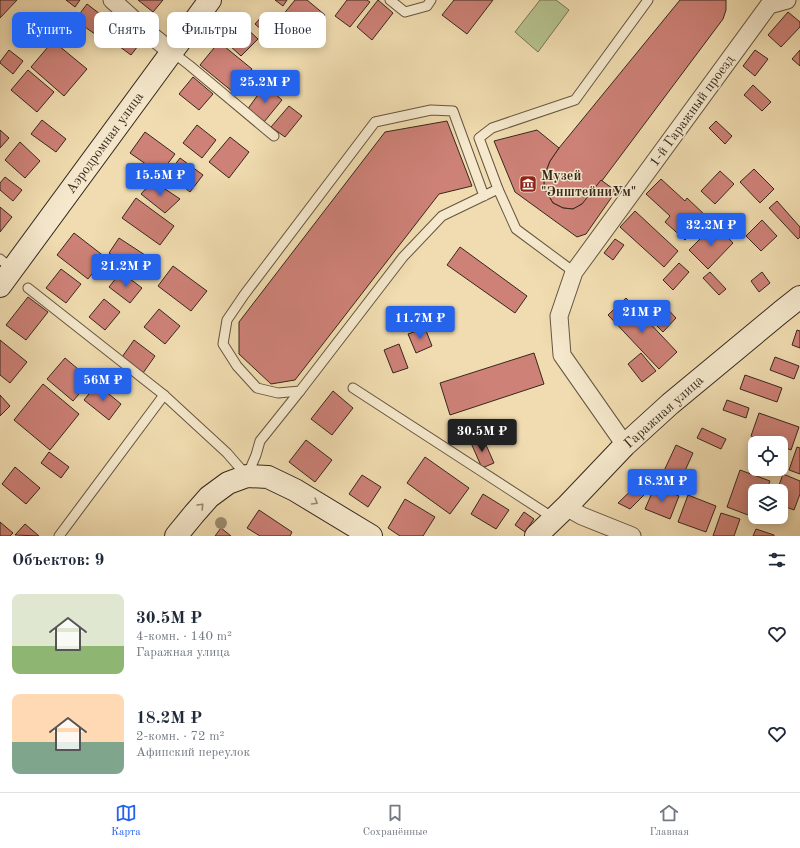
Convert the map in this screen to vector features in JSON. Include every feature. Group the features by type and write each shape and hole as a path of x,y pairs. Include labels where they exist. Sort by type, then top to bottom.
{"street":[{"path":"112,0 172,52"},
{"name":"Аэродромная улица","path":"4,272 210,0"},
{"name":"1-й Гаражный проезд","path":"626,445 562,355 559,316 574,272 768,2 788,0"},
{"path":"796,0 800,3"},
{"name":"Гаражная улица","path":"536,536 561,513 626,445 670,404 800,297"},
{"path":"176,536 209,497 228,483 247,476 268,477 288,486 371,536"},
{"path":"561,513 582,516 632,536"}],"lane":[{"path":"390,0 405,12 426,6 432,0"},
{"path":"574,272 516,229 498,189 479,138 492,128 575,100 648,0"},
{"path":"172,52 274,136"},
{"path":"300,391 278,393 258,388 237,366 223,344 227,320 375,122 431,110 453,111 484,196"},
{"path":"28,288 164,395 226,453 247,476 260,441 403,257 442,216 498,189"},
{"path":"353,388 561,513"},
{"path":"59,536 164,395"}],"green space":[{"path":"540,0 556,0 569,10 538,52 515,32"}],"building":[{"path":"0,0 17,0 0,18"},
{"path":"66,0 80,0 75,7"},
{"path":"138,0 163,0 153,12"},
{"path":"275,0 287,0 283,6"},
{"path":"295,0 307,0 321,12 285,12"},
{"path":"347,0 367,0 370,2 350,27 335,16"},
{"path":"378,0 393,13 372,40 357,27"},
{"path":"454,0 493,0 467,34 442,15"},
{"path":"680,0 726,0 726,10 723,19 592,194 582,204 573,209 563,208 553,203 544,188 544,176 550,161"},
{"path":"87,4 97,12 94,12 94,33 86,28 86,12 81,12"},
{"path":"788,12 800,22 800,27 781,47 768,35"},
{"path":"259,20 259,27 255,24"},
{"path":"251,33 258,39 251,46"},
{"path":"47,48 62,48 87,69 64,96 31,67"},
{"path":"122,48 136,48 131,55"},
{"path":"214,48 226,48 252,69 233,92 200,65"},
{"path":"232,48 249,48 241,56"},
{"path":"9,50 23,61 13,74 0,63"},
{"path":"755,50 768,59 755,76 743,66"},
{"path":"800,50 800,66 792,59"},
{"path":"28,70 54,92 37,112 11,90"},
{"path":"193,77 213,94 199,110 179,94"},
{"path":"265,85 282,100 264,122 247,110"},
{"path":"753,85 771,102 762,111 744,95"},
{"path":"289,106 302,116 285,137 271,127"},
{"path":"42,120 66,139 56,152 31,134"},
{"path":"447,121 472,186 439,194 295,380 271,384 239,354 239,322 385,132"},
{"path":"716,121 732,136 725,144 709,128"},
{"path":"197,125 216,140 202,158 183,143"},
{"path":"0,130 9,138 0,148"},
{"name":"Музей \"ЭнштейниУм\"","path":"537,130 559,148 550,161 544,176 544,188 553,203 563,208 573,209 582,204 601,180 616,191 586,234 577,237 515,192 494,141"},
{"path":"145,132 175,154 160,174 130,153"},
{"path":"230,137 249,152 229,178 209,162"},
{"path":"20,142 40,161 25,178 5,160"},
{"path":"180,158 203,175 190,192 168,174"},
{"path":"754,169 774,189 760,203 740,182"},
{"path":"720,171 734,184 715,204 701,191"},
{"path":"5,177 22,190 13,201 0,190 0,183"},
{"path":"661,179 685,201 687,198 706,216 685,240 665,222 670,216 646,194"},
{"path":"153,181 180,199 165,213 141,194"},
{"path":"136,198 174,226 160,245 122,218"},
{"path":"777,201 800,227 800,237 798,239 769,208"},
{"path":"0,207 12,217 0,232"},
{"path":"635,211 678,251 664,267 620,227"},
{"path":"762,220 777,236 761,251 746,236"},
{"path":"715,224 733,243 708,269 689,250"},
{"path":"74,233 105,257 88,279 57,255"},
{"path":"119,238 148,257 138,272 109,253"},
{"path":"615,239 624,245 613,260 604,253"},
{"path":"460,247 527,296 515,313 447,265"},
{"path":"679,263 689,272 673,290 663,280"},
{"path":"173,266 207,291 191,311 158,286"},
{"path":"61,269 81,284 66,303 46,288"},
{"path":"121,272 142,288 130,303 109,287"},
{"path":"710,272 726,289 719,295 703,278"},
{"path":"762,272 770,283 759,292 751,281"},
{"path":"28,297 48,312 26,340 6,325"},
{"path":"626,298 677,352 659,369 608,315"},
{"path":"104,299 120,312 105,330 89,317"},
{"path":"660,301 676,318 663,332 646,315"},
{"path":"159,309 180,326 165,344 144,327"},
{"path":"425,328 432,346 416,353 408,334"},
{"path":"797,330 800,331 800,348 792,345"},
{"path":"0,340 27,362 10,383 0,375"},
{"path":"134,340 155,356 143,373 122,357"},
{"path":"399,344 408,368 393,373 384,350"},
{"path":"534,353 544,384 450,415 440,383"},
{"path":"641,353 656,371 642,382 628,364"},
{"path":"775,357 799,366 794,379 770,370"},
{"path":"65,358 91,380 73,401 47,379"},
{"path":"745,375 782,388 777,402 740,389"},
{"path":"43,384 79,414 50,450 14,420"},
{"path":"97,384 121,404 109,420 84,400"},
{"path":"333,391 353,408 332,435 311,419"},
{"path":"0,395 10,406 0,416"},
{"path":"727,400 749,408 746,418 723,410"},
{"path":"759,413 799,427 791,450 788,449 788,436 751,436"},
{"path":"702,428 726,439 721,449 697,438"},
{"path":"483,438 494,463 482,468 471,443"},
{"path":"306,440 332,460 315,482 289,462"},
{"path":"676,445 693,453 680,482 663,473"},
{"path":"797,447 800,448 800,474 789,470"},
{"path":"49,452 69,467 61,478 41,463"},
{"path":"425,457 469,488 450,514 407,483"},
{"path":"15,467 40,488 26,504 2,484"},
{"path":"740,470 748,473 748,476 756,476 770,481 769,484 748,484 748,515 727,507"},
{"path":"362,475 381,487 368,507 349,494"},
{"path":"782,476 788,476 800,481 800,494 794,510 788,508 788,484 779,484"},
{"path":"642,480 646,493 630,509 618,503"},
{"path":"655,486 679,496 670,519 645,509"},
{"path":"483,494 509,510 496,529 471,514"},
{"path":"688,495 716,506 706,532 678,522"},
{"path":"405,499 435,517 423,536 400,536 388,528"},
{"path":"259,510 292,532 290,536 260,536 247,528"},
{"path":"524,512 534,519 525,532 515,525"},
{"path":"721,513 740,519 734,536 713,536"},
{"path":"0,522 13,533 10,536 0,536"},
{"path":"25,524 39,536 15,535"},
{"path":"221,528 231,536 215,536"},
{"path":"756,529 774,535 774,536 753,536"}],"place":[{"name":"Музей \"ЭнштейниУм\"","path":"528,184"}]}
